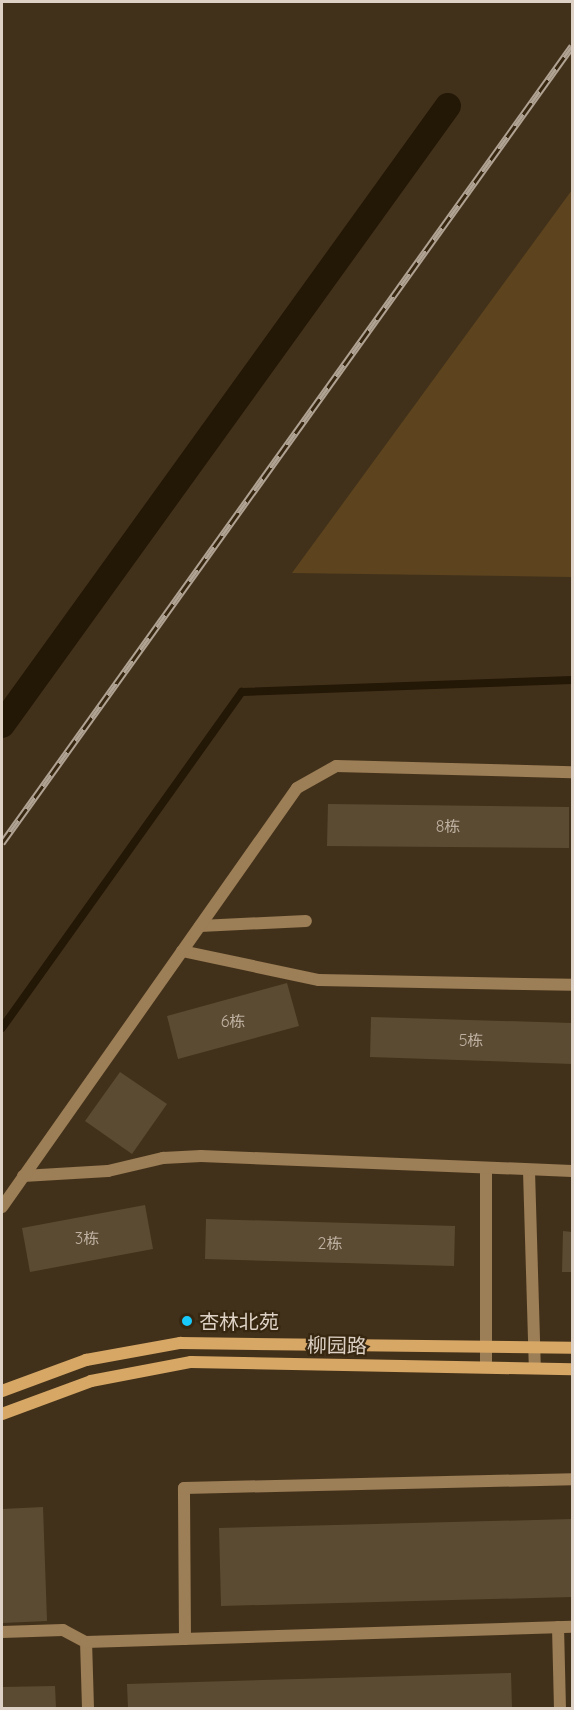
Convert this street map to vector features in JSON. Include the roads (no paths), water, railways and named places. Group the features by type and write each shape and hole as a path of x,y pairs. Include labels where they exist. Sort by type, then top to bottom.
{"street":[{"name":"柳园路","path":"2,1390 86,1360 180,1343 573,1348"},
{"name":"柳园路","path":"2,1414 90,1381 191,1362 573,1369"}],"lane":[{"path":"2,1207 297,788 336,766 573,772"},
{"path":"200,926 306,921"},
{"path":"182,951 319,980 573,985"},
{"path":"23,1176 108,1171 163,1158 201,1156 573,1171"},
{"path":"486,1169 486,1367"},
{"path":"530,1171 535,1368"},
{"path":"185,1639 184,1488 573,1479"},
{"path":"2,1632 63,1630 86,1642 573,1627"},
{"path":"558,1628 561,1708"},
{"path":"86,1642 88,1708"}],"waterway":[{"path":"2,725 448,106"},
{"path":"2,1028 242,692 572,680"}],"railway":[{"path":"2,843 572,46"}],"place":[{"name":"杏林北苑","path":"187,1321"}]}
